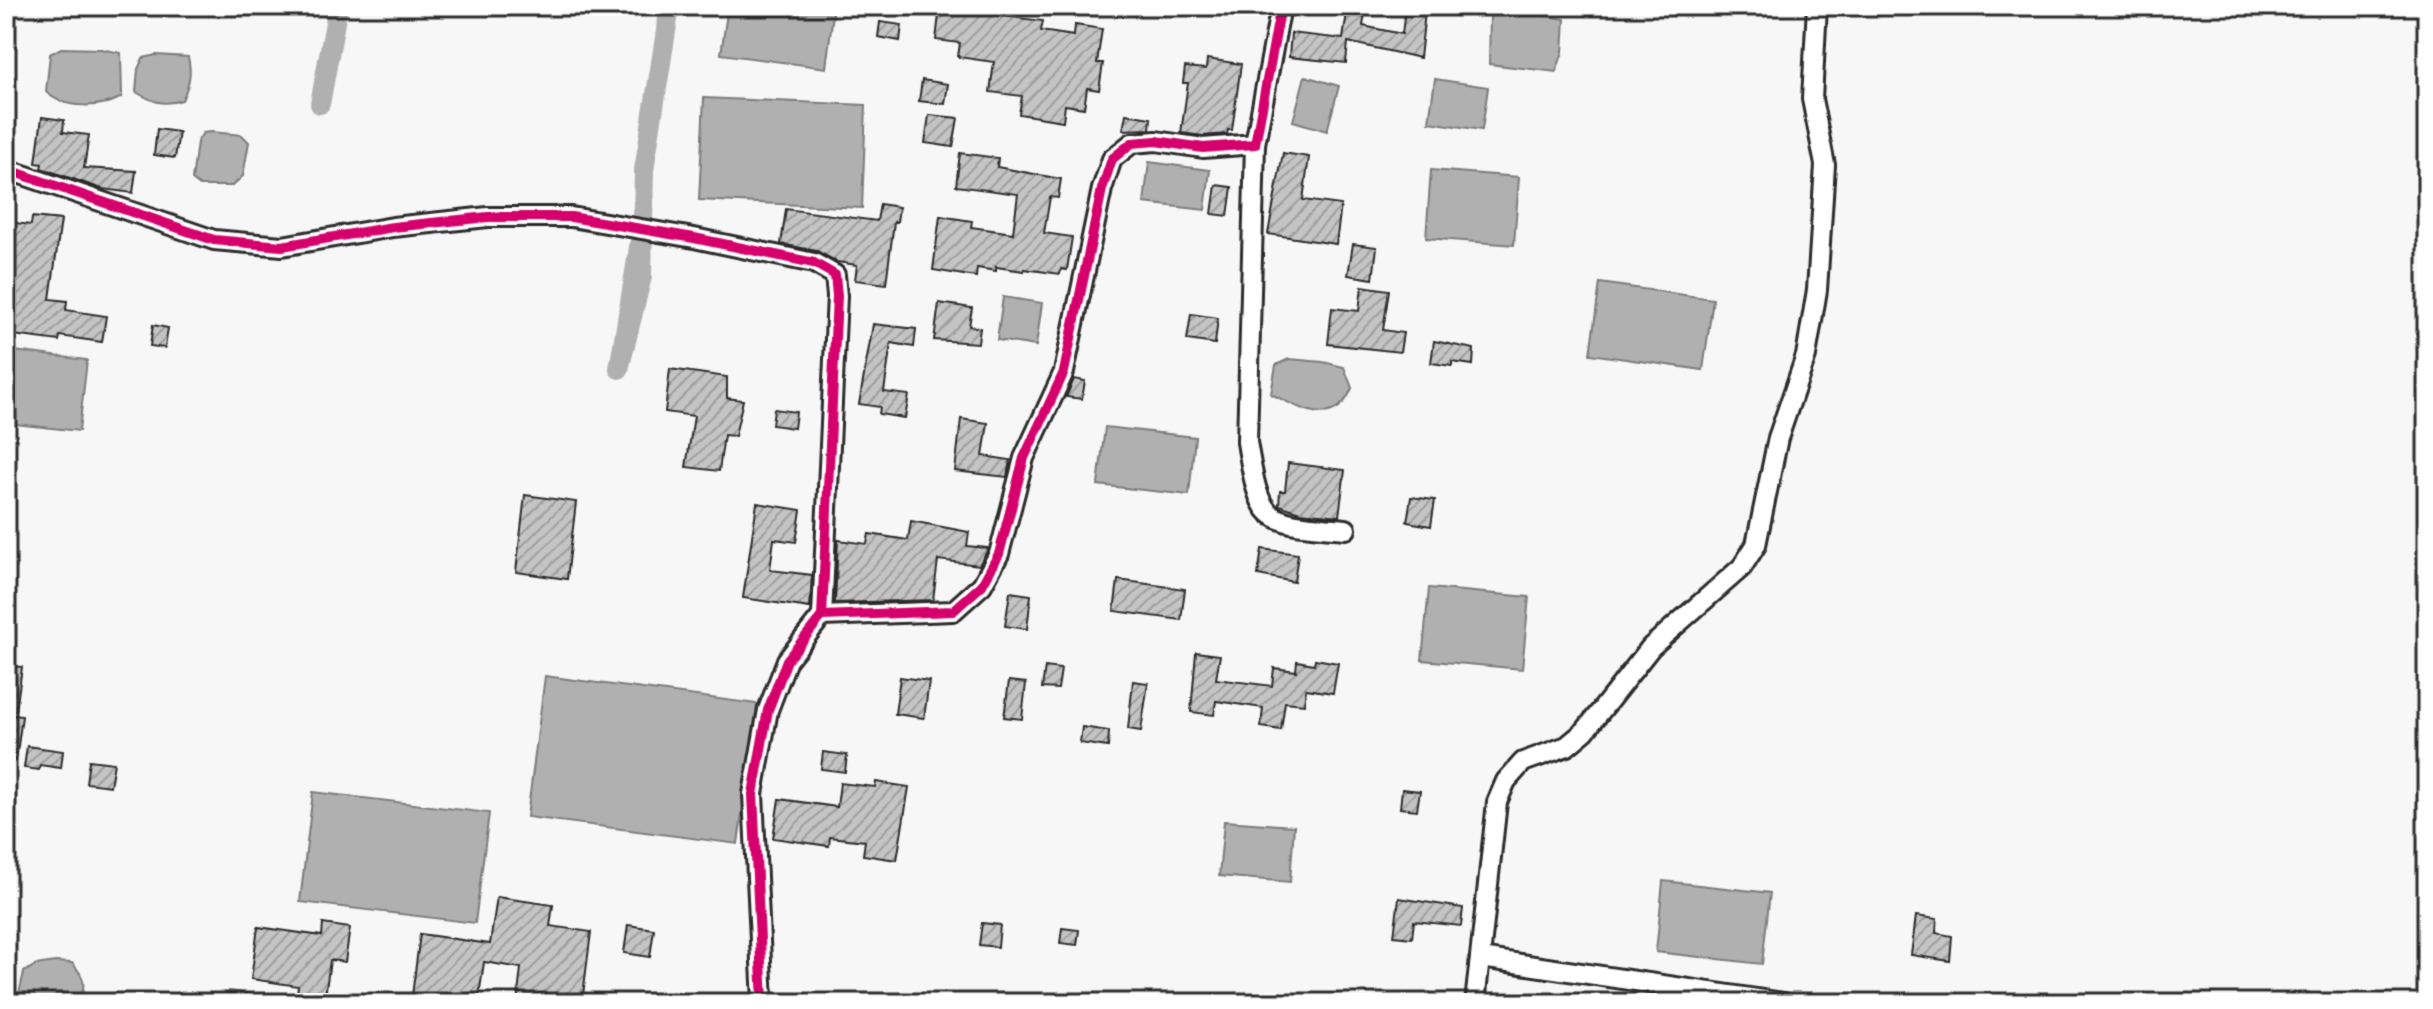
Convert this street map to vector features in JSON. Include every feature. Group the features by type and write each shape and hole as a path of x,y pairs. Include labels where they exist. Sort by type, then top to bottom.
{"street":[{"path":"1281,6 1255,144 1247,442 1255,491 1268,515 1286,523 1346,529"},
{"path":"1475,1003 1497,802 1506,781 1523,762 1567,746 1585,731 1651,647 1742,567 1756,545 1778,438 1806,356 1817,290 1825,165 1812,99 1817,6"},
{"path":"822,616 953,611 982,585 999,554 1024,458 1064,372 1102,189 1112,159 1132,143 1156,141 1203,148 1255,144"},
{"path":"6,169 214,240 282,246 393,227 488,217 571,217 814,263 835,275 837,296 822,616 787,660 782,672 768,710 753,794 763,1003"},
{"path":"1481,958 1784,1003"}],"shaded area":[{"path":"728,6 834,6 826,68 721,54"},
{"path":"1503,12 1565,19 1563,52 1556,72 1489,64 1490,16"},
{"path":"61,48 121,53 122,97 103,104 82,105 62,102 46,92 50,54"},
{"path":"156,55 188,57 189,79 182,100 158,102 136,92 138,69 143,58"},
{"path":"1305,76 1339,86 1327,131 1293,121"},
{"path":"1435,79 1488,87 1482,130 1429,122"},
{"path":"704,98 866,105 862,208 699,200"},
{"path":"203,133 242,135 249,142 243,176 232,186 200,186 192,180 197,142"},
{"path":"1149,162 1210,170 1205,210 1144,203"},
{"path":"1431,170 1519,177 1514,245 1426,238"},
{"path":"1600,283 1713,299 1703,370 1590,354"},
{"path":"1003,297 1042,303 1036,346 997,340"},
{"path":"6,350 87,360 79,431 6,423"},
{"path":"1289,359 1344,367 1352,388 1345,401 1337,409 1317,412 1271,394 1276,365"},
{"path":"1105,427 1195,437 1189,495 1098,485"},
{"path":"1429,588 1529,597 1522,669 1422,660"},
{"path":"545,676 757,704 738,844 527,817"},
{"path":"313,792 489,813 475,923 300,902"},
{"path":"1224,821 1294,826 1290,882 1219,876"},
{"path":"1663,881 1770,893 1762,964 1656,952"},
{"path":"72,963 80,973 83,992 78,1003 17,1003 24,972 36,965"},
{"path":"230,991 308,1003 228,1003"},
{"path":"1508,993 1571,997 1575,1003 1496,1003"}],"building":[{"path":"940,6 989,6 988,14 1043,21 1041,31 1074,36 1075,25 1102,29 1097,63 1103,63 1099,90 1087,88 1084,108 1065,105 1063,121 1019,114 1022,96 990,92 994,62 958,57 960,43 936,40"},
{"path":"1348,6 1366,6 1363,26 1402,34 1405,9 1425,12 1420,58 1348,42 1346,63 1289,57 1291,33 1343,39"},
{"path":"880,22 902,25 900,41 878,37"},
{"path":"1207,59 1241,64 1232,130 1228,130 1227,134 1203,136 1181,133 1188,83 1183,83 1185,67 1206,69"},
{"path":"922,80 948,84 945,104 919,101"},
{"path":"1126,114 1151,118 1150,129 1123,130"},
{"path":"929,115 958,118 953,147 925,143"},
{"path":"42,117 64,120 63,132 89,135 84,168 136,171 133,193 102,189 41,168 42,164 36,163"},
{"path":"157,129 179,132 175,158 154,155"},
{"path":"960,153 998,158 997,167 1061,179 1058,198 1050,197 1044,233 1072,237 1067,270 1061,269 1060,274 977,268 976,277 933,270 940,216 972,221 971,227 1013,233 1018,194 956,186"},
{"path":"1283,153 1309,157 1303,200 1341,205 1336,244 1268,234"},
{"path":"1216,185 1232,187 1228,216 1212,214"},
{"path":"880,204 899,207 897,222 894,222 886,284 855,280 857,265 837,262 817,251 781,244 786,209 877,221"},
{"path":"32,217 61,220 50,299 67,301 66,310 106,316 102,342 60,336 59,341 6,334 6,222 31,225"},
{"path":"1353,244 1377,247 1373,279 1348,275"},
{"path":"1362,286 1389,290 1383,330 1403,333 1400,352 1328,344 1332,308 1359,311"},
{"path":"939,303 972,308 969,326 980,328 978,343 934,340"},
{"path":"1191,314 1218,318 1215,344 1187,340"},
{"path":"873,324 916,329 914,347 891,343 884,392 909,395 905,418 879,414 880,407 859,404"},
{"path":"153,325 168,328 165,348 150,346"},
{"path":"1434,341 1474,349 1473,365 1431,363"},
{"path":"670,369 727,377 727,398 743,400 735,436 724,435 719,471 686,467 694,416 665,412"},
{"path":"1074,379 1085,381 1082,399 1066,397"},
{"path":"774,409 796,412 794,428 772,425"},
{"path":"961,419 988,423 983,456 1010,460 1007,477 955,471"},
{"path":"1288,463 1345,470 1339,516 1300,512 1279,505 1280,491 1285,491"},
{"path":"525,495 576,502 567,579 516,572"},
{"path":"1411,497 1435,500 1431,526 1407,522"},
{"path":"757,503 801,510 796,542 774,539 770,570 812,575 810,608 743,598"},
{"path":"911,521 969,532 967,546 987,548 987,551 979,565 938,560 933,600 835,603 838,540 867,544 869,534 908,540"},
{"path":"1262,549 1298,554 1294,582 1258,575"},
{"path":"1118,580 1185,589 1181,620 1114,611"},
{"path":"1010,592 1031,595 1027,629 1005,626"},
{"path":"1196,652 1220,655 1216,679 1272,686 1274,668 1296,671 1297,661 1314,664 1315,659 1338,663 1333,693 1306,689 1304,704 1285,702 1281,730 1261,727 1263,708 1216,701 1214,715 1191,712"},
{"path":"6,665 22,667 16,711 6,711"},
{"path":"1045,667 1061,669 1058,689 1042,688"},
{"path":"900,677 929,681 924,718 895,714"},
{"path":"1009,681 1026,683 1022,719 1004,717"},
{"path":"1133,681 1148,683 1141,731 1128,729"},
{"path":"6,714 22,716 16,761 6,760"},
{"path":"1082,727 1109,731 1108,747 1080,743"},
{"path":"27,746 63,751 61,768 40,765 39,770 24,768"},
{"path":"823,752 847,755 845,772 821,769"},
{"path":"89,760 114,763 110,786 86,783"},
{"path":"876,782 909,787 897,860 863,855 865,841 830,837 829,846 773,838 779,799 837,807 840,783 875,787"},
{"path":"1402,789 1420,791 1417,810 1400,808"},
{"path":"497,897 553,905 550,926 591,932 582,1003 517,1003 521,968 484,962 478,1003 411,1003 420,934 490,944"},
{"path":"1399,898 1463,908 1461,926 1414,921 1412,938 1394,936"},
{"path":"1916,916 1937,919 1936,933 1952,936 1950,961 1911,955"},
{"path":"982,923 1000,925 998,947 979,945"},
{"path":"323,924 350,928 345,962 330,960 325,997 297,993 298,986 251,979 258,927 322,936"},
{"path":"628,925 654,929 650,957 624,953"},
{"path":"1062,928 1079,930 1077,945 1060,943"}],"waterway":[{"path":"320,104 338,6"},
{"path":"643,223 619,369 642,276 644,170 670,6"}],"cycle path":[{"path":"763,1003 753,794 768,710 787,660 822,616 953,611 982,585 999,554 1024,458 1064,372 1102,189 1112,159 1132,143 1156,141 1203,148 1255,144 1281,6"},
{"path":"6,169 214,240 282,246 393,227 488,217 571,217 814,263 835,275 837,296 822,616"}]}
